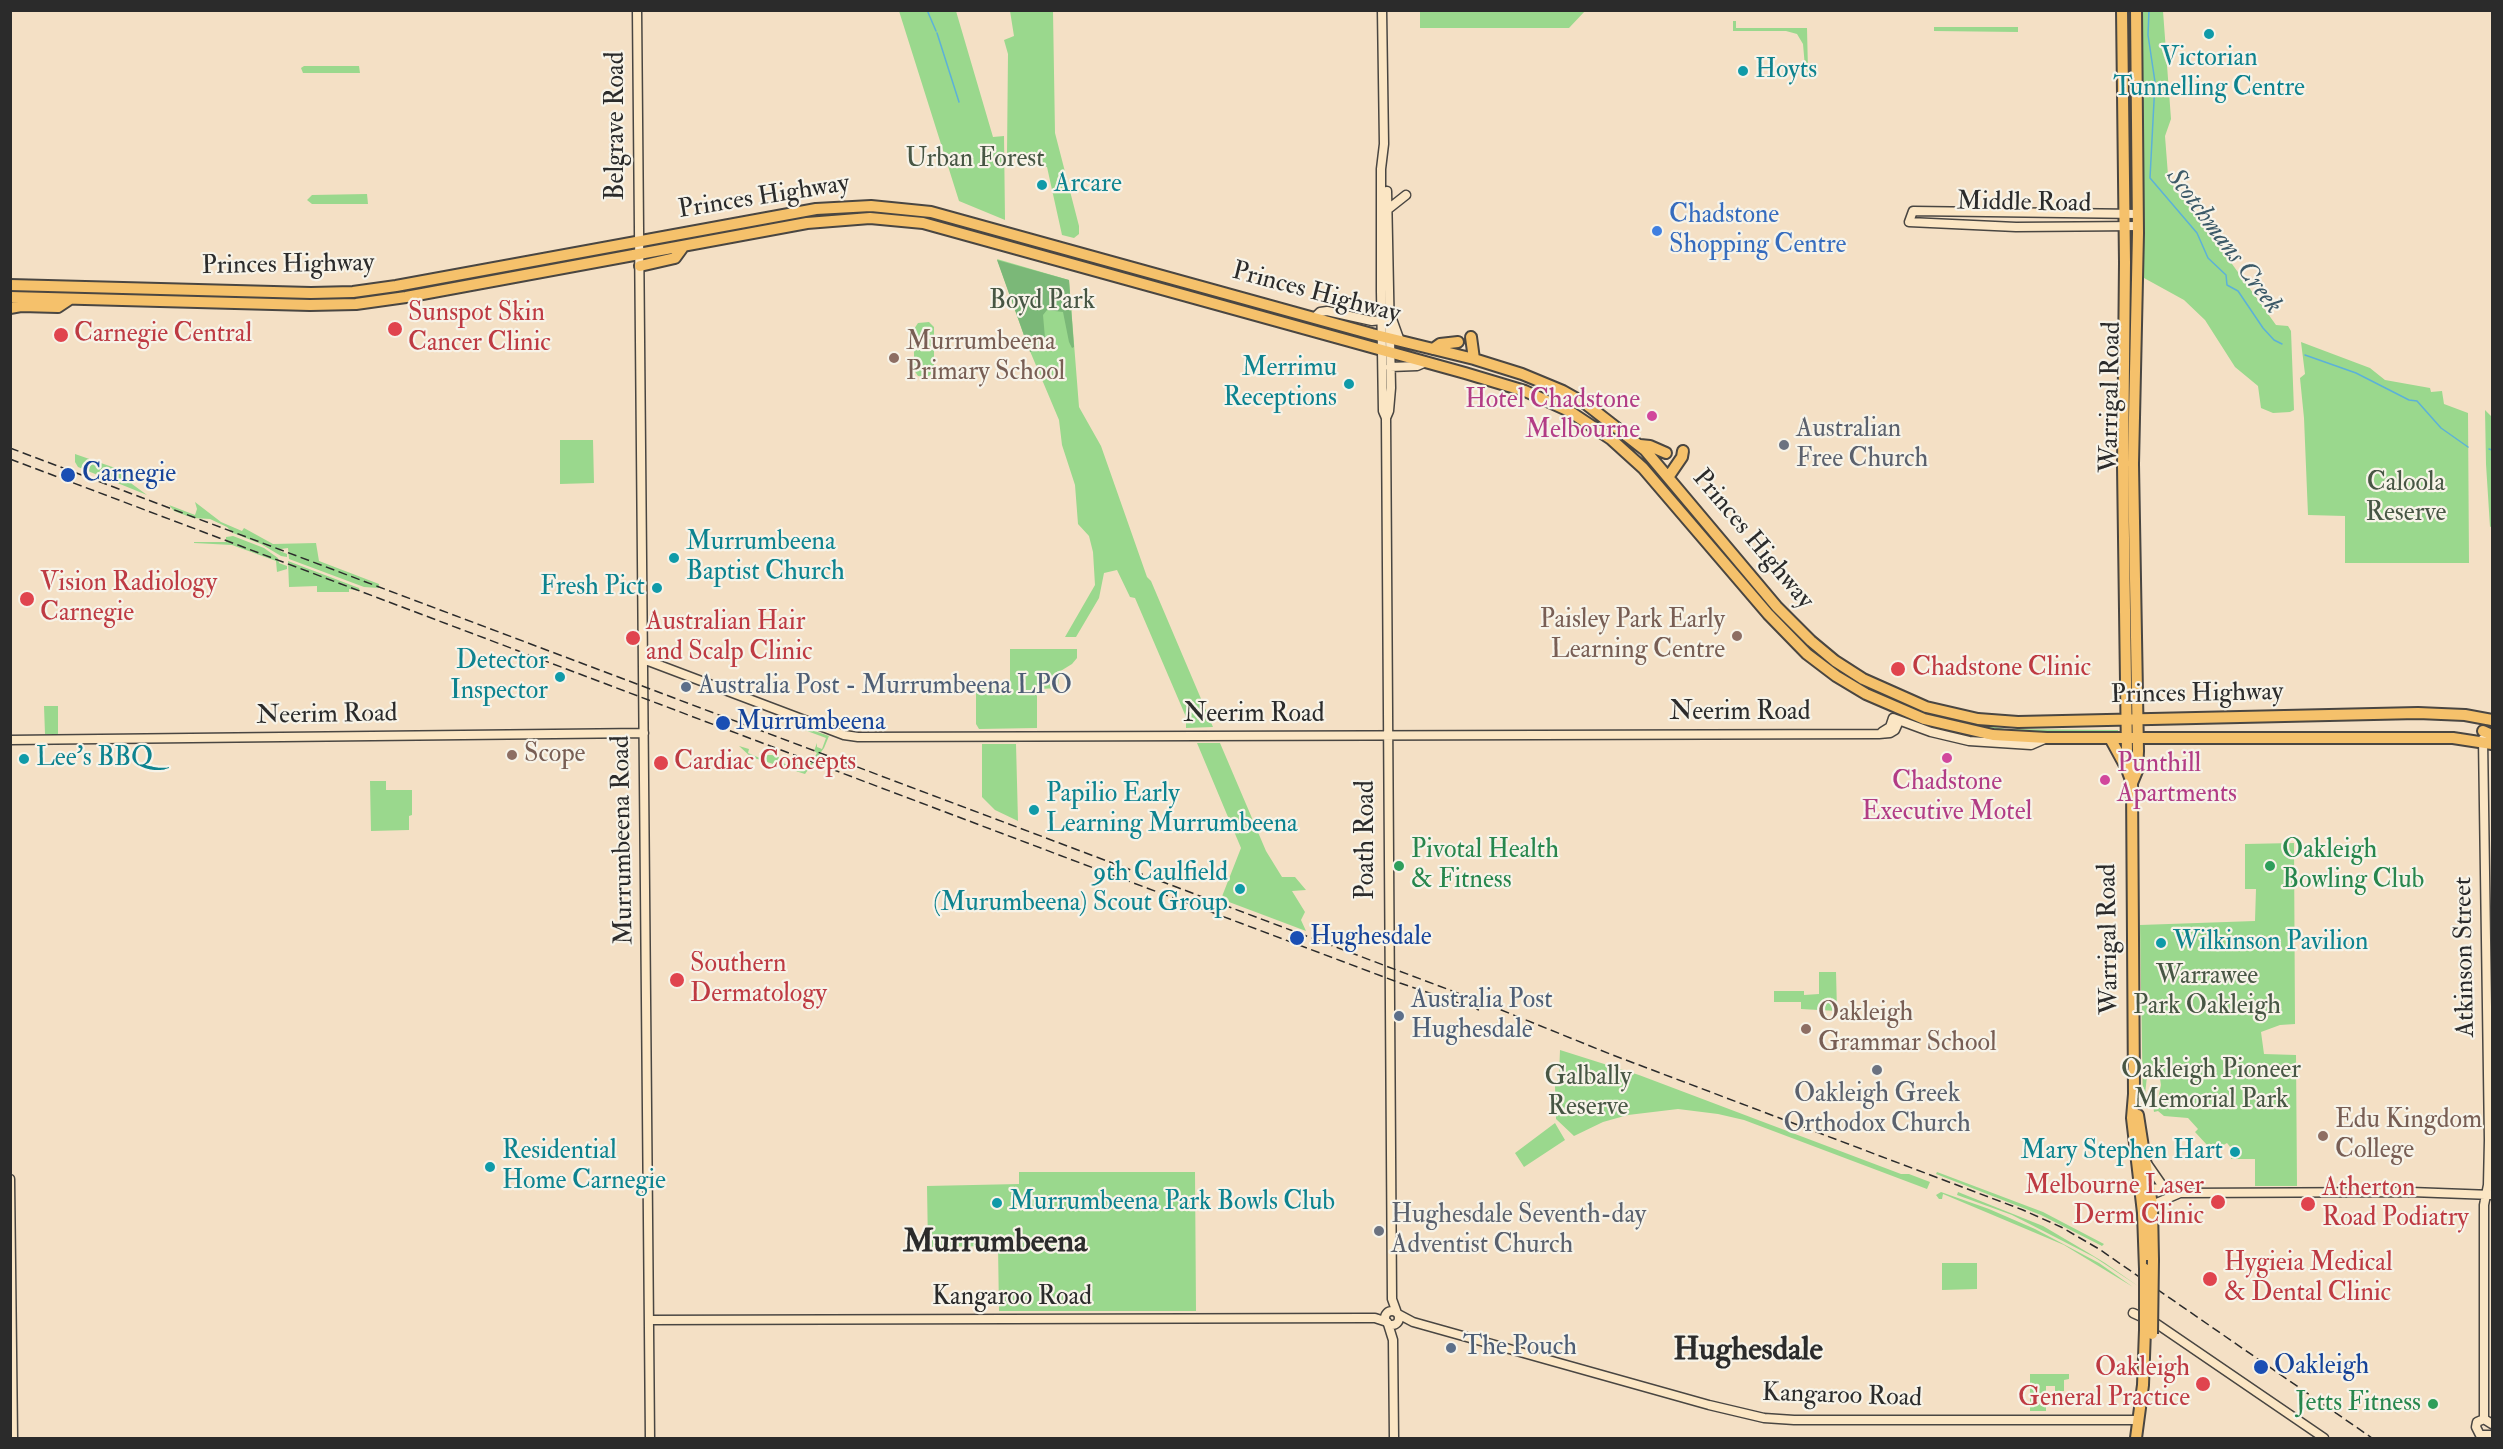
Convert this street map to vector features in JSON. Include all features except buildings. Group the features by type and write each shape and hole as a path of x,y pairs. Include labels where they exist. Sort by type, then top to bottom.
{"highway":[{"name":"Warrigal Road","path":"2122,10 2123,466 2127,707 2138,719"},
{"name":"Warrigal Road","path":"2136,10 2138,226 2133,464 2138,719 2128,772 2132,783 2134,1094 2132,1118 2145,1190 2152,1205 2149,1260 2150,1386 2142,1438"},
{"name":"Princes Highway","path":"10,285 311,293 353,292 816,209 856,206 896,207 951,216 1314,318 1474,359 1522,374 1570,395 1587,404 1640,445 1669,476 1777,607 1811,641 1845,667 1881,688 1926,707 1961,716 1996,721 2418,713 2487,718"},
{"name":"Princes Highway","path":"10,297 320,305 375,302 834,219 870,218 915,222 961,232 1387,358 1425,362 1531,393 1569,411 1648,474 1791,639 1836,676 1888,706 1924,719 1993,735 2047,738 2488,738"},
{"path":"640,266 675,258 683,247"},
{"path":"413,283 415,295"},
{"path":"10,308 58,307 71,299"},
{"path":"1471,337 1474,359"},
{"path":"1433,349 1440,344 1458,342"},
{"path":"1640,445 1650,446 1666,453"},
{"path":"1669,476 1682,457 1683,451"},
{"path":"1777,607 1779,617 1791,632 1791,639"},
{"path":"1870,707 1888,706"},
{"path":"2104,720 2127,707"},
{"path":"2110,738 2128,772"},
{"name":"Warrigal Road","path":"2132,783 2137,771 2133,738"},
{"name":"Warrigal Road","path":"2134,1094 2146,1161 2145,1190 2149,1260"},
{"name":"Warrigal Road","path":"2136,1438 2149,1328"}],"street":[{"name":"Belgrave Road","path":"637,10 639,240"},
{"path":"1382,10 1384,157 1387,169 1391,339"},
{"path":"1384,157 1381,169 1382,320 1391,339"},
{"path":"1387,210 1406,195"},
{"name":"Middle Road","path":"2138,214 2124,220 2000,227 1914,222 1916,211 2124,220 2138,226"},
{"name":"Murrumbeena Road","path":"639,240 650,1438"},
{"path":"1314,318 1320,312 1330,311 1372,321 1382,320"},
{"name":"Poath Road","path":"1391,339 1387,358 1383,411 1386,418 1394,1438"},
{"name":"Neerim Road","path":"643,659 851,736 1879,734 1896,720 1949,737 1991,744 2031,745 2047,738"},
{"path":"643,677 663,666"},
{"name":"Atkinson Street","path":"2487,718 2488,738 2483,768 2489,1096 2490,1427"},
{"name":"Neerim Road","path":"10,740 644,733"},
{"path":"2483,768 2493,760"},
{"path":"2146,1161 2164,1188"},
{"path":"10,1179 13,1438"},
{"path":"2145,1190 2164,1188 2181,1193 2401,1192 2489,1195"},
{"path":"2152,1205 2181,1193"},
{"path":"2133,1313 2149,1328 2325,1438"},
{"name":"Kangaroo Road","path":"649,1320 1392,1318 1764,1418 1794,1420 2138,1420"},
{"path":"2476,1424 2490,1427 2482,1436 2479,1436 2476,1424"}],"green space":[{"path":"1420,10 1585,11 1569,28 1420,28"},
{"name":"Urban Forest","path":"899,11 956,11 993,137 1004,136 1005,220 959,201"},
{"path":"1010,11 1053,11 1055,133 1079,226 1079,234 1074,238 1062,235 1047,167 1007,153 1008,54 1004,40 1014,36"},
{"path":"2142,11 2163,11 2171,119 2165,136 2168,175 2276,325 2288,326 2291,331 2294,410 2290,412 2273,413 2261,408 2258,386 2235,367 2205,320 2184,300 2144,278"},
{"path":"1733,21 1736,21 1736,28 1807,28 1808,71 1810,74 1805,67 1803,44 1797,34 1786,31 1733,31"},
{"path":"1934,27 2018,27 2018,32 1934,31"},
{"path":"304,66 359,66 360,73 303,73 301,68"},
{"path":"367,194 368,204 312,204 307,200 312,195"},
{"name":"Boyd Park","path":"997,259 1069,280 1079,407 1101,446 1147,577 1151,581 1213,727 1186,728 1186,717 1135,598 1130,597 1117,570 1104,573 1099,598 1076,637 1065,637 1095,585 1093,552 1089,536 1078,524 1075,485 1062,445 1059,420 1027,344"},
{"path":"997,260 1069,280 1074,347 1072,348 1069,342 1063,312 1047,310 1043,315 1045,338 1037,342 1036,350 1030,352"},
{"path":"929,322 934,327 934,371 928,377 918,376 914,370 914,329 918,323"},
{"name":"Caloola Reserve","path":"2301,342 2370,368 2385,380 2430,388 2431,392 2442,391 2444,404 2468,413 2469,563 2345,563 2345,516 2308,515 2300,378 2305,374"},
{"path":"2485,410 2492,417 2492,526 2490,527 2486,464"},
{"path":"560,440 593,440 594,483 560,484"},
{"path":"75,454 121,470 132,484 147,495 78,467"},
{"path":"195,502 221,522 242,531 244,528 273,544 316,543 319,561 379,584 379,588 364,587 289,559 288,548 280,551 287,554 287,557 281,556 210,519 193,518 174,511 169,505 195,515 197,509"},
{"path":"233,536 264,548 278,558 279,563 287,566 287,569 277,572 276,561 232,545 194,543 226,542 226,537"},
{"path":"288,561 359,588 360,591 349,589 349,592 317,592 317,586 289,587"},
{"path":"1799,636 1873,688 1897,700 1938,715 2005,729 2118,730 2118,733 1999,730 1937,719 1885,700 1831,668 1796,638"},
{"path":"1010,649 1077,649 1077,658 1059,672 1058,688 1040,689 1037,695 1037,728 979,729 976,724 976,684 1010,684"},
{"path":"44,706 58,706 58,734 45,734"},
{"path":"798,725 829,736 824,748 805,774 751,757 739,746 749,749 748,753 762,759 764,755 772,755 784,759 783,763 791,766 792,762 808,768 817,753 814,751 817,743 817,747 822,749 826,738 799,728 796,730"},
{"path":"1197,743 1220,743 1266,851 1282,877 1295,877 1306,890 1292,891 1305,912 1301,920 1306,931 1221,899 1241,848"},
{"path":"982,744 1016,744 1018,821 995,810 982,797"},
{"path":"370,781 386,781 386,790 412,790 412,815 409,816 409,830 371,831"},
{"name":"Warrawee Park Oakleigh","path":"2294,843 2295,1024 2280,1025 2261,1032 2264,1054 2296,1055 2297,1186 2255,1186 2255,1159 2231,1159 2231,1148 2227,1143 2220,1147 2207,1145 2195,1132 2198,1129 2188,1118 2164,1116 2158,1111 2154,1112 2153,1105 2157,1104 2161,1085 2159,1072 2147,1076 2144,1104 2148,1107 2143,1108 2140,925 2255,921 2256,889 2245,889 2245,844"},
{"path":"1819,972 1836,972 1837,1011 1801,1009 1801,1002 1774,1002 1774,991 1804,991 1804,995 1819,994"},
{"name":"Galbally Reserve","path":"1560,1050 1639,1075 1901,1174 1909,1174 1930,1182 1927,1189 1744,1120 1718,1114 1678,1109 1628,1115 1603,1122 1574,1136 1556,1119 1555,1086 1559,1076"},
{"path":"1555,1123 1565,1140 1524,1167 1515,1153"},
{"path":"1019,1172 1195,1172 1196,1311 999,1311 998,1246 928,1247 927,1186 1019,1184"},
{"path":"1937,1172 2043,1212 2104,1244 2102,1246 2041,1215 1936,1174"},
{"path":"1941,1192 2035,1229 2099,1263 2133,1287 2064,1245 1943,1194 1942,1199 1939,1199 1936,1195"},
{"path":"1958,1192 2043,1226 2105,1263 2138,1286 2094,1257 2012,1215 1957,1195"},
{"path":"1942,1263 1977,1263 1977,1289 1942,1290"},
{"path":"2030,1374 2069,1374 2069,1379 2064,1380 2064,1391 2055,1391 2055,1386 2046,1386 2046,1411 2030,1411"}],"waterway":[{"path":"927,10 936,31"},
{"name":"Scotchmans Creek","path":"2149,10 2148,35 2155,82 2150,178 2197,233 2208,258 2226,275 2227,285 2238,291 2263,328 2274,340 2282,344"},
{"path":"937,33 959,102"},
{"name":"Scotchmans Creek","path":"2305,355 2356,373 2409,400 2417,401 2441,428 2468,447"}],"railway":[{"path":"10,448 1479,1001 1610,1054 2023,1210 2061,1227 2099,1249 2372,1438"},
{"path":"10,459 1400,983 1479,1010"}],"place":[{"name":"Victorian Tunnelling Centre","path":"2209,34"},
{"name":"Hoyts","path":"1743,71"},
{"name":"Arcare","path":"1042,185"},
{"name":"Chadstone Shopping Centre","path":"1657,231"},
{"name":"Sunspot Skin Cancer Clinic","path":"395,329"},
{"name":"Carnegie Central","path":"61,335"},
{"name":"Murrumbeena Primary School","path":"894,358"},
{"name":"Merrimu Receptions","path":"1349,384"},
{"name":"Hotel Chadstone Melbourne","path":"1652,416"},
{"name":"Australian Free Church","path":"1784,445"},
{"name":"Carnegie","path":"68,475"},
{"name":"Murrumbeena Baptist Church","path":"674,558"},
{"name":"Fresh Pict","path":"657,588"},
{"name":"Vision Radiology Carnegie","path":"27,599"},
{"name":"Paisley Park Early Learning Centre","path":"1737,636"},
{"name":"Australian Hair and Scalp Clinic","path":"633,638"},
{"name":"Chadstone Clinic","path":"1898,669"},
{"name":"Detector Inspector","path":"560,677"},
{"name":"Australia Post - Murrumbeena LPO","path":"686,687"},
{"name":"Murrumbeena","path":"723,723"},
{"name":"Scope","path":"512,755"},
{"name":"Chadstone Executive Motel","path":"1947,758"},
{"name":"Lee's BBQ","path":"24,759"},
{"name":"Cardiac Concepts","path":"661,763"},
{"name":"Punthill Apartments","path":"2105,780"},
{"name":"Papilio Early Learning Murrumbeena","path":"1034,810"},
{"name":"Pivotal Health & Fitness","path":"1399,866"},
{"name":"Oakleigh Bowling Club","path":"2270,866"},
{"name":"9th Caulfield (Murumbeena) Scout Group","path":"1240,889"},
{"name":"Hughesdale","path":"1297,938"},
{"name":"Wilkinson Pavilion","path":"2161,943"},
{"name":"Southern Dermatology","path":"677,980"},
{"name":"Australia Post Hughesdale","path":"1399,1016"},
{"name":"Oakleigh Grammar School","path":"1806,1029"},
{"name":"Oakleigh Greek Orthodox Church","path":"1877,1070"},
{"name":"Edu Kingdom College","path":"2323,1136"},
{"name":"Mary Stephen Hart","path":"2235,1152"},
{"name":"Residential Home Carnegie","path":"490,1167"},
{"name":"Melbourne Laser Derm Clinic","path":"2218,1202"},
{"name":"Murrumbeena Park Bowls Club","path":"997,1203"},
{"name":"Atherton Road Podiatry","path":"2308,1204"},
{"name":"Hughesdale Seventh-day Adventist Church","path":"1379,1231"},
{"name":"Hygieia Medical & Dental Clinic","path":"2210,1279"},
{"name":"The Pouch","path":"1451,1348"},
{"name":"Oakleigh","path":"2261,1367"},
{"name":"Oakleigh General Practice","path":"2203,1384"},
{"name":"Jetts Fitness","path":"2433,1404"}],"district":[{"name":"Murrumbeena","path":"995,1244"},
{"name":"Hughesdale","path":"1748,1352"}],"park label":[{"name":"Oakleigh Pioneer Memorial Park","path":"2211,1086"}]}
